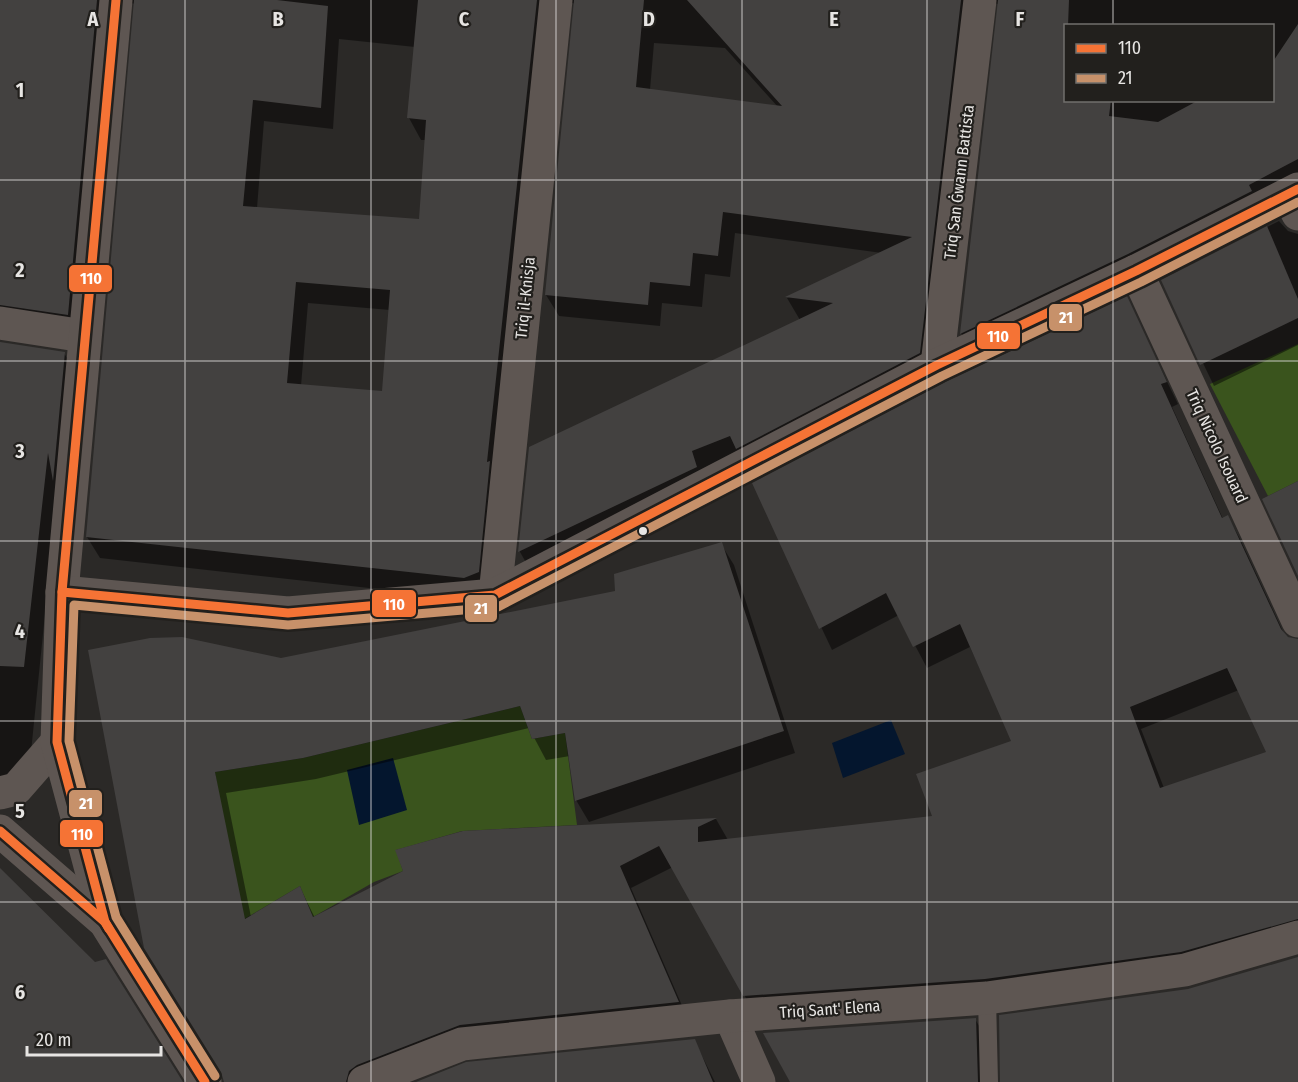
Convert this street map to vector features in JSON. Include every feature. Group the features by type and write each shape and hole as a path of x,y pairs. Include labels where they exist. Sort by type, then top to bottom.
{"street":[{"path":"116,0 62,592 57,742 105,922 205,1082"},
{"name":"Triq il-Knisja","path":"495,595 556,0"},
{"name":"Triq San Ġwann Battista","path":"937,365 980,0"},
{"path":"62,592 288,613 495,595 937,365 1295,199"},
{"name":"Triq Nicolo Isouard","path":"1136,271 1298,621"},
{"path":"0,323 84,336"},
{"path":"0,793 16,789 57,742"},
{"path":"0,831 105,922"},
{"name":"Triq Sant' Elena","path":"364,1082 462,1044 730,1016 987,998 1185,970 1298,937"},
{"path":"730,1016 759,1082"}],"lane":[{"path":"987,998 990,1082"}],"green space":[{"path":"1298,344 1298,481 1268,496 1210,384"},
{"path":"520,706 532,739 565,733 577,825 462,831 396,850 403,871 374,882 313,917 300,886 241,921 215,772 303,758"}],"water":[{"path":"891,720 905,754 843,778 832,743"},
{"path":"393,758 407,810 359,825 347,770"}],"building":[{"path":"0,0 97,0 68,315 0,305"},
{"path":"134,0 277,0 328,6 321,108 253,100 243,206 419,219 426,120 407,118 418,0 537,0 487,462 490,461 479,572 464,578 86,537","holes":["296,282 390,290 382,391 287,383"]},
{"path":"574,0 644,0 636,87 782,106 687,0 961,0 920,353 736,449 730,436 692,451 697,467 518,552 529,447 833,303 785,297 912,237 723,212 718,256 693,253 690,286 650,282 648,305 545,295"},
{"path":"998,0 1069,0 1068,24 1064,24 1064,102 1111,102 1109,116 1158,122 1195,102 1274,102 1274,60 1298,24 1298,159 1249,185 1252,191 1128,254 960,334"},
{"path":"1267,226 1298,299 1298,318 1200,365 1161,280"},
{"path":"1127,296 1167,382 1161,384 1222,518 1228,515 1281,629 1288,637 1298,639 1298,919 1181,952 985,979 743,996 659,846 620,866 679,1002 460,1025 357,1065 349,1071 346,1082 224,1082 221,1072 144,948 88,650 150,638 182,637 281,658 615,591 614,574 722,542 784,731 575,801 565,733 532,739 520,706 303,758 215,772 245,919 300,886 313,917 403,871 395,850 463,831 717,818 698,827 698,842 932,816 916,774 1011,741 960,624 913,647 886,593 819,629 752,483 945,382","holes":["1227,668 1266,752 1160,788 1130,707"]},
{"path":"0,342 65,352 53,481 48,453 24,667 0,666"},
{"path":"1298,481 1298,576 1262,499"},
{"path":"0,868 95,962 106,959 183,1082 0,1082"},
{"path":"1298,957 1298,1082 1000,1082 999,1015 1188,989"},
{"path":"976,1018 978,1082 790,1082 763,1033"},
{"path":"695,1039 713,1082 416,1082 466,1062"}],"transit line":[{"name":"110","path":"116,0 62,592 57,742 105,922 205,1082"},
{"name":"110","path":"62,592 288,613 495,595 937,365 1136,271 1298,189"},
{"name":"21","path":"215,1076 116,917 69,741 74,605 288,625 498,607 942,376 1141,282 1298,202"},
{"name":"110","path":"0,831 105,922 109,929"}]}
